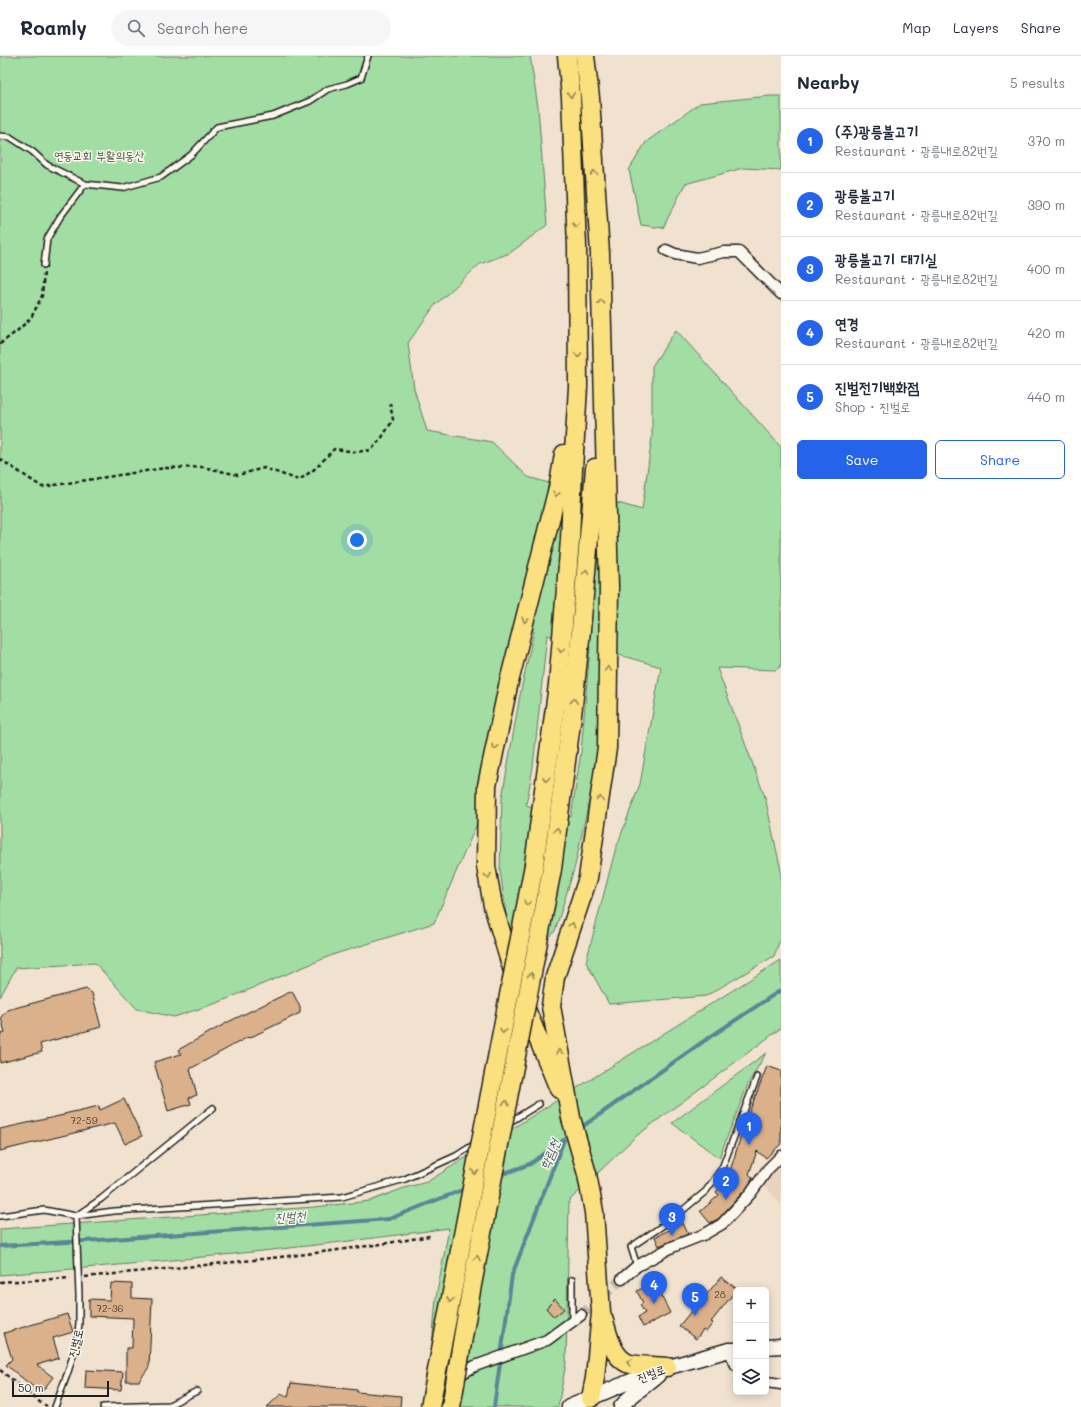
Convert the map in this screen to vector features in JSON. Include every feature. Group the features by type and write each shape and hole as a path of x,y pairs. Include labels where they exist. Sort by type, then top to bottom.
{"highway":[{"path":"451,1407 543,867 570,540 578,387 577,246 571,97 567,56"},
{"path":"585,56 590,98 600,254 608,587 607,748 588,878 555,977 552,1006 571,1118 587,1174 594,1212 601,1312 595,1378 590,1402"},
{"path":"430,1407 543,867 572,715 579,654 602,383"},
{"path":"571,1118 526,1011 493,906 486,866 487,786 508,686 558,484 578,387"},
{"path":"601,1312 613,1347 620,1357 628,1363 668,1367"}],"street":[{"path":"666,250 675,254 697,258 724,252 739,252 781,294"},
{"path":"622,1279 637,1266 672,1247 705,1234 722,1224 751,1193 768,1169 781,1156"},
{"path":"426,1407 452,1379 475,1366 547,1340 581,1316"},
{"path":"769,1347 781,1346"},
{"name":"진벌로","path":"569,1407 590,1402 630,1381 668,1367 733,1350"},
{"path":"621,1407 628,1399 668,1367"},
{"path":"769,1382 781,1384"}],"lane":[{"path":"0,136 10,137 33,152 47,165 85,184 122,188 160,177 191,155 217,127 273,116 310,101 328,89 347,84 361,78 368,56"},
{"path":"44,265 47,239 60,217 85,184"},
{"path":"637,1266 631,1247 671,1220 706,1191 722,1168 757,1078"},
{"path":"494,1132 539,1104"},
{"path":"76,1216 101,1199 213,1108"},
{"path":"0,1216 44,1210 76,1216 114,1212 342,1197 405,1179 456,1156 488,1136"},
{"name":"진벌로","path":"55,1407 68,1372 77,1341 80,1323 76,1216"},
{"path":"572,1280 572,1322"},
{"path":"103,1407 168,1405 196,1391"}],"path":[{"path":"0,344 17,331 30,318 42,296 44,265"},
{"path":"0,459 42,487 165,468 203,467 238,475 264,468 299,480 316,468 334,449 356,452 371,450 381,439 393,420 390,403"},
{"path":"0,1282 78,1277 223,1263 367,1247 430,1236"},
{"path":"0,1370 41,1403 50,1407"}],"shaded area":[{"path":"781,1166 781,1205 762,1182"}],"green space":[{"name":"연동교회 부활의동산","path":"0,56 530,56 538,107 547,225 510,253 480,264 435,305 408,343 414,389 427,431 492,442 528,477 642,510 652,437 652,366 676,330 781,447 781,666 776,670 717,668 765,797 781,871 781,937 774,956 706,996 609,1004 586,962 615,851 640,784 661,667 602,650 598,759 575,866 555,931 527,963 507,922 500,869 502,798 520,695 534,631 526,629 490,742 476,826 434,923 335,954 217,1003 174,1017 137,1009 95,963 16,968 0,997","holes":["547,635 590,647 581,752 571,817 526,805 533,767"]},
{"path":"781,96 781,170 743,168 685,184 663,228 641,225 629,170 646,142 700,103"},
{"path":"781,960 781,1028 635,1137 569,1201 566,1363 558,1407 427,1407 436,1298 449,1228 337,1243 225,1255 0,1275 0,1229 314,1207 370,1201 404,1188 427,1182"},
{"path":"766,1053 748,1084 719,1158 672,1123"}],"building":[{"path":"86,989 92,993 101,1027 40,1044 42,1052 0,1063 0,1034 5,1033 1,1017 7,1010"},
{"path":"292,991 300,1007 300,1013 249,1038 248,1037 190,1069 197,1095 189,1098 191,1104 168,1111 154,1062 181,1054 178,1050 230,1021"},
{"path":"767,1066 781,1071 781,1144 766,1158 757,1151 749,1174 753,1178 745,1190 718,1219 710,1223 700,1211 719,1195 716,1192 719,1189 716,1186 731,1168 744,1126"},
{"path":"124,1099 142,1136 125,1144 115,1123 0,1151 0,1129 99,1106 100,1110"},
{"path":"683,1223 688,1234 659,1246 655,1237"},
{"path":"721,1277 734,1287 733,1287 733,1294 711,1322 713,1323 706,1332 703,1330 696,1339 679,1326 701,1299 702,1300"},
{"path":"654,1282 670,1313 643,1327 638,1317 645,1313 640,1305 643,1303 637,1291"},
{"path":"111,1283 132,1284 132,1298 152,1299 149,1367 139,1381 126,1381 126,1348 132,1348 133,1318 89,1316 89,1299 110,1300"},
{"path":"555,1299 564,1309 554,1317 546,1308"},
{"path":"67,1314 73,1332 53,1338 59,1358 37,1365 53,1377 41,1393 6,1365 12,1359 4,1333"},
{"path":"86,1370 123,1372 121,1390 85,1388"},
{"path":"291,1383 401,1396 400,1407 267,1407 281,1394 288,1397"}],"waterway":[{"name":"학림천","path":"579,1129 701,1043 781,990"},
{"name":"진벌천","path":"497,1176 530,1164 564,1140"},
{"name":"학림천","path":"494,1407 512,1275 564,1140"},
{"name":"진벌천","path":"0,1246 389,1219 467,1188"}],"tunnel":[{"path":"581,1315 622,1279"}],"place":[{"name":"(주)광릉불고기","path":"749,1145"},
{"name":"광릉불고기","path":"726,1200"},
{"name":"광릉불고기 대기실","path":"672,1236"},
{"name":"연경","path":"654,1304"},
{"name":"진벌전기백화점","path":"695,1316"}]}
